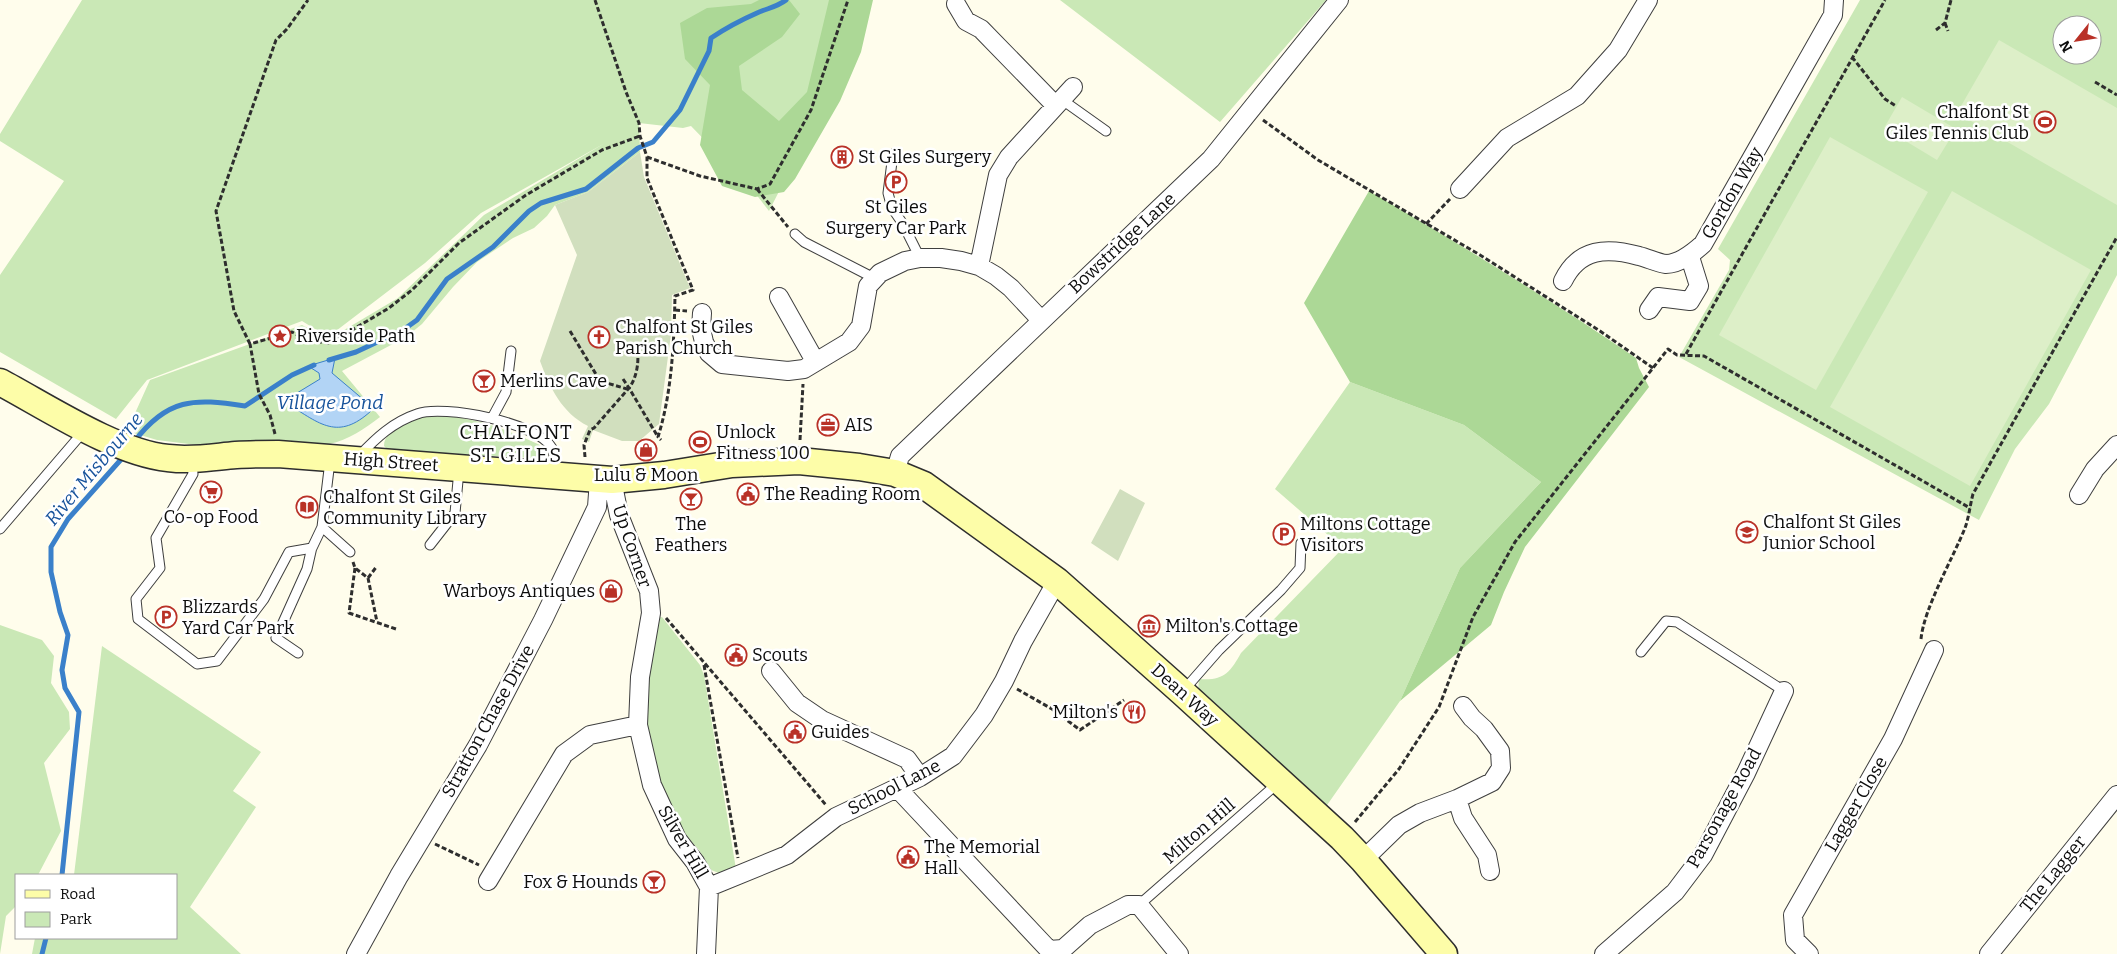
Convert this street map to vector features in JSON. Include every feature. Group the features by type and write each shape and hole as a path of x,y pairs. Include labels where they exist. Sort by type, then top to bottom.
{"street":[{"name":"Bowstridge Lane","path":"895,473 900,456 1211,159 1339,0"},
{"path":"1460,189 1507,138 1577,96 1618,50 1648,0"},
{"name":"Gordon Way","path":"1563,281 1569,268 1588,254 1617,250 1666,264 1690,257 1703,244 1833,15 1834,0"},
{"path":"956,4 966,21 981,29 1063,97 1009,157 998,175 979,266"},
{"path":"1649,310 1658,297 1690,301 1699,286 1690,257"},
{"path":"702,313 701,330 704,342 709,353 722,364 788,370 810,365 849,342 861,326 868,286 874,278 891,266 905,260 920,258 961,260 979,266 1011,288 1041,320"},
{"path":"779,297 810,365"},
{"name":"High Street","path":"0,382 86,429 136,450 192,460 238,455 278,454 599,479 664,475 732,464 799,461 859,466 895,473"},
{"path":"2079,495 2095,469 2117,445"},
{"name":"Dean Way","path":"895,473 924,485 1057,581 1152,670 1182,692 1363,860 1444,954"},
{"name":"Up Corner","path":"599,479 619,516 649,591 651,613"},
{"name":"Stratton Chase Drive","path":"356,954 421,839 478,745 543,620 597,507 599,479"},
{"name":"School Lane","path":"710,887 741,876 787,855 836,817 920,777 953,756 984,715 1057,581"},
{"name":"Silver Hill","path":"651,613 640,677 638,725 652,785 677,839 695,862 710,887 706,954"},
{"name":"Lagger Close","path":"1809,954 1795,940 1793,915 1893,739 1927,647"},
{"path":"771,671 797,703 822,720 907,759 920,777"},
{"name":"Parsonage Road","path":"1604,954 1675,892 1703,855 1746,773 1784,691"},
{"path":"1363,860 1399,825 1420,813 1457,800 1492,782 1501,768 1500,751 1484,729 1463,706"},
{"path":"490,877 564,754 590,735 638,725"},
{"path":"896,788 1049,950 1064,951 1090,926 1128,905 1139,905 1179,954"},
{"name":"The Lagger","path":"1997,951 2117,795"},
{"path":"1457,800 1463,818 1487,855 1490,871"}],"lane":[{"path":"1063,97 1106,130"},
{"path":"893,154 888,193 892,208 903,224 920,258"},
{"path":"795,234 804,242 874,278"},
{"path":"492,418 506,392 511,351"},
{"path":"298,653 276,638 307,569 312,547 322,527 343,459 386,430 418,413 432,410 455,411 492,418 547,441 554,450 553,476"},
{"path":"0,529 86,429"},
{"path":"192,460 193,474 156,538 160,568 136,599 138,619 197,664 217,661 264,599 289,552 312,547"},
{"path":"430,545 455,512 459,468"},
{"path":"322,527 350,552"},
{"path":"1182,692 1219,650 1281,590 1300,568 1301,543"},
{"path":"1641,652 1666,621 1677,622 1784,691"},
{"name":"Milton Hill","path":"1139,905 1280,782"}],"path":[{"path":"278,454 276,435 259,394 250,344 234,311 216,211 276,40 287,29 308,0"},
{"path":"595,0 626,92 639,123 640,137 646,155 647,178 693,290 675,296 674,336 668,395 659,438 623,379"},
{"path":"646,155 700,176 756,189 770,184 811,110 848,0"},
{"path":"1686,354 1884,0"},
{"path":"1948,31 1945,23 1951,0"},
{"path":"1936,30 1945,23"},
{"path":"1852,57 1887,101 1896,106"},
{"path":"2095,82 2117,95"},
{"path":"1884,106 1887,101"},
{"path":"1250,110 1318,160 1559,305 1654,368"},
{"path":"250,344 292,332 308,341 330,343 389,308 412,290 459,243 543,184 602,150 640,137"},
{"path":"756,189 779,218 795,234"},
{"path":"1426,224 1460,189"},
{"path":"1927,647 1922,630 1966,525 1972,494 2117,237"},
{"path":"570,331 600,381 628,389"},
{"path":"599,479 584,444 590,430 594,428 632,384 639,354 635,344 631,346"},
{"path":"1358,819 1399,769 1438,707 1473,617 1515,542 1668,350 1677,354 1704,356 1970,508"},
{"path":"799,461 810,365"},
{"path":"350,552 355,568 349,613 396,629"},
{"path":"368,578 377,566"},
{"path":"355,568 368,578 377,622"},
{"path":"651,613 662,614 836,817"},
{"path":"704,663 741,876"},
{"path":"1004,680 1052,709 1080,730 1124,700"},
{"path":"421,839 455,852 490,877"}],"green space":[{"path":"82,0 863,0 833,86 769,211 752,189 691,126 683,128 639,123 640,152 588,192 555,205 547,216 534,228 513,238 477,262 422,324 406,337 342,371 380,417 350,437 329,444 205,446 157,440 127,431 150,380 302,325 329,339 398,298 484,215 605,143 481,213 425,263 328,337 302,321 147,380 116,419 0,352 0,275 64,181 0,141 0,134"},
{"path":"759,0 789,0 800,14 782,37 739,66 742,90 779,121 807,92 829,0 873,0 861,52 840,101 795,179 784,192 755,197 722,186 700,145 710,85 685,59 680,23 707,8 751,4"},
{"path":"1060,0 1326,0 1220,122"},
{"path":"1860,0 2117,0 2117,275 2049,404 2015,449 1979,520 1679,357 1729,270 1730,260 1718,249"},
{"name":"Chalfont St Giles Tennis Club","path":"1999,40 2117,108 2117,205 1957,113"},
{"path":"1902,97 1956,129 1937,160 1884,128"},
{"path":"1830,137 1928,192 1816,390 1719,335"},
{"path":"640,152 644,177 690,288 672,295 671,334 659,424 639,441 622,441 593,430 589,442 582,439 588,426 571,414 558,399 540,361 577,255 555,205 588,192"},
{"path":"1369,191 1504,272 1636,358 1649,387 1525,547 1491,625 1400,701 1460,568 1541,482 1464,425 1350,382 1304,303"},
{"path":"1952,191 2091,270 1970,486 1830,407"},
{"path":"1350,382 1464,425 1541,482 1460,568 1400,701 1325,808 1198,692 1199,679 1214,679 1229,671 1241,653 1343,548 1275,489"},
{"path":"430,415 459,417 501,428 540,445 541,449 538,456 532,458 402,451 387,449 384,446 385,439 395,429"},
{"path":"1120,489 1145,503 1118,561 1091,543"},
{"path":"662,617 700,665 704,675 736,869 719,873 711,870 699,850 684,833 659,783 646,724 647,678 658,618"},
{"path":"0,625 42,640 54,656 51,683 69,712 70,729 44,763 61,831 39,874 15,874 15,907 6,916 0,954"},
{"path":"102,646 261,752 233,791 256,807 190,907 241,954 32,954 35,939 178,939 178,874 74,874"}],"water":[{"name":"Village Pond","path":"335,358 332,373 371,406 371,411 359,420 339,427 320,423 288,404 297,393 320,379 319,373 308,366"}],"waterway":[{"name":"River Misbourne","path":"329,360 356,352 403,330 417,320 447,279 493,247 529,211 541,203 586,189 638,148 653,142 680,110 709,51 711,38 739,21 786,0"},
{"name":"River Misbourne","path":"134,442 146,427 170,409 196,402 227,403 245,406 292,375 314,365"},
{"name":"River Misbourne","path":"62,874 79,712 65,688 62,670 68,635 60,612 51,572 51,547 68,519 125,455"},
{"name":"River Misbourne","path":"42,954 46,939"}],"place":[{"name":"Chalfont St Giles Tennis Club","path":"2045,122"},
{"name":"St Giles Surgery","path":"842,157"},
{"name":"St Giles Surgery Car Park","path":"896,182"},
{"name":"Riverside Path","path":"280,336"},
{"name":"Chalfont St Giles Parish Church","path":"599,337"},
{"name":"Merlins Cave","path":"484,381"},
{"name":"AIS","path":"828,425"},
{"name":"Unlock Fitness 100","path":"700,442"},
{"name":"Lulu & Moon","path":"646,450"},
{"name":"Co-op Food","path":"211,492"},
{"name":"The Reading Room","path":"748,494"},
{"name":"The Feathers","path":"691,499"},
{"name":"Chalfont St Giles Community Library","path":"307,507"},
{"name":"Chalfont St Giles Junior School","path":"1747,532"},
{"name":"Miltons Cottage Visitors","path":"1284,534"},
{"name":"Warboys Antiques","path":"611,591"},
{"name":"Blizzards Yard Car Park","path":"166,617"},
{"name":"Milton's Cottage","path":"1149,626"},
{"name":"Scouts","path":"736,655"},
{"name":"Milton's","path":"1134,712"},
{"name":"Guides","path":"795,732"},
{"name":"The Memorial Hall","path":"908,857"},
{"name":"Fox & Hounds","path":"654,882"}],"district":[{"name":"CHALFONT ST GILES","path":"516,444"}]}
